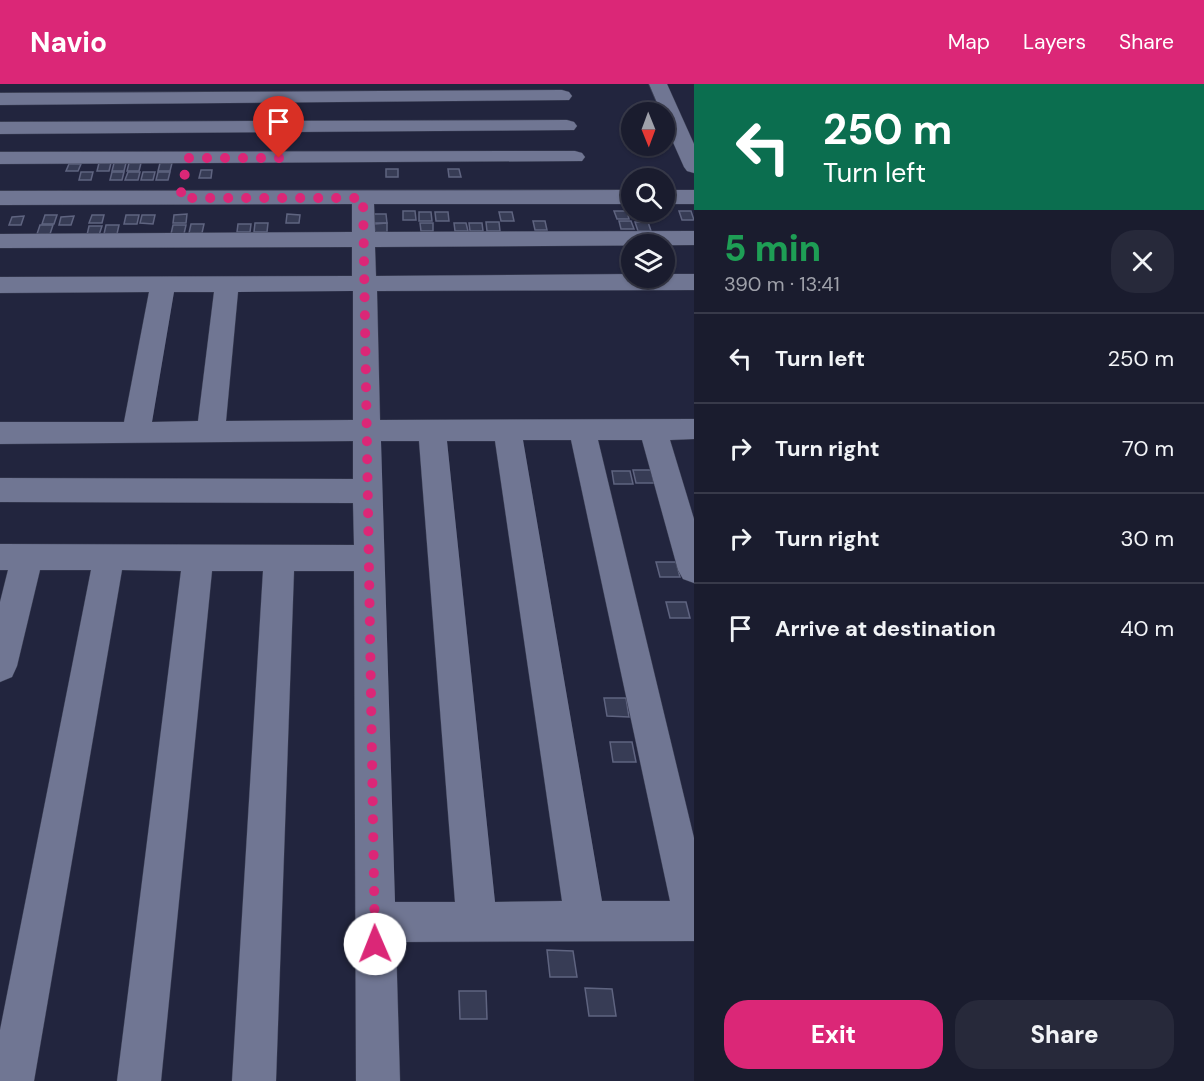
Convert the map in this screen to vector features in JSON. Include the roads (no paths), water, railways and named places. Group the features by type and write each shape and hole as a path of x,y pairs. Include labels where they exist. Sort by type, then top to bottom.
{"street":[{"path":"658,84 694,167"},
{"path":"180,198 200,91"},
{"path":"0,99 200,91 561,96"},
{"path":"0,128 567,126"},
{"path":"0,158 575,157"},
{"path":"2,203 180,198 621,197"},
{"path":"675,197 694,197"},
{"path":"363,198 378,1081"},
{"path":"0,241 694,238"},
{"path":"0,285 694,282"},
{"path":"136,432 163,284"},
{"path":"211,431 227,284"},
{"path":"375,922 694,921 582,429"},
{"path":"653,429 694,570"},
{"path":"0,433 694,429"},
{"path":"432,430 477,921"},
{"path":"507,430 585,921"},
{"path":"0,490 368,491"},
{"path":"0,666 14,558 369,558"},
{"path":"12,1081 109,558"},
{"path":"139,1081 198,558"},
{"path":"254,1081 279,558"}]}
